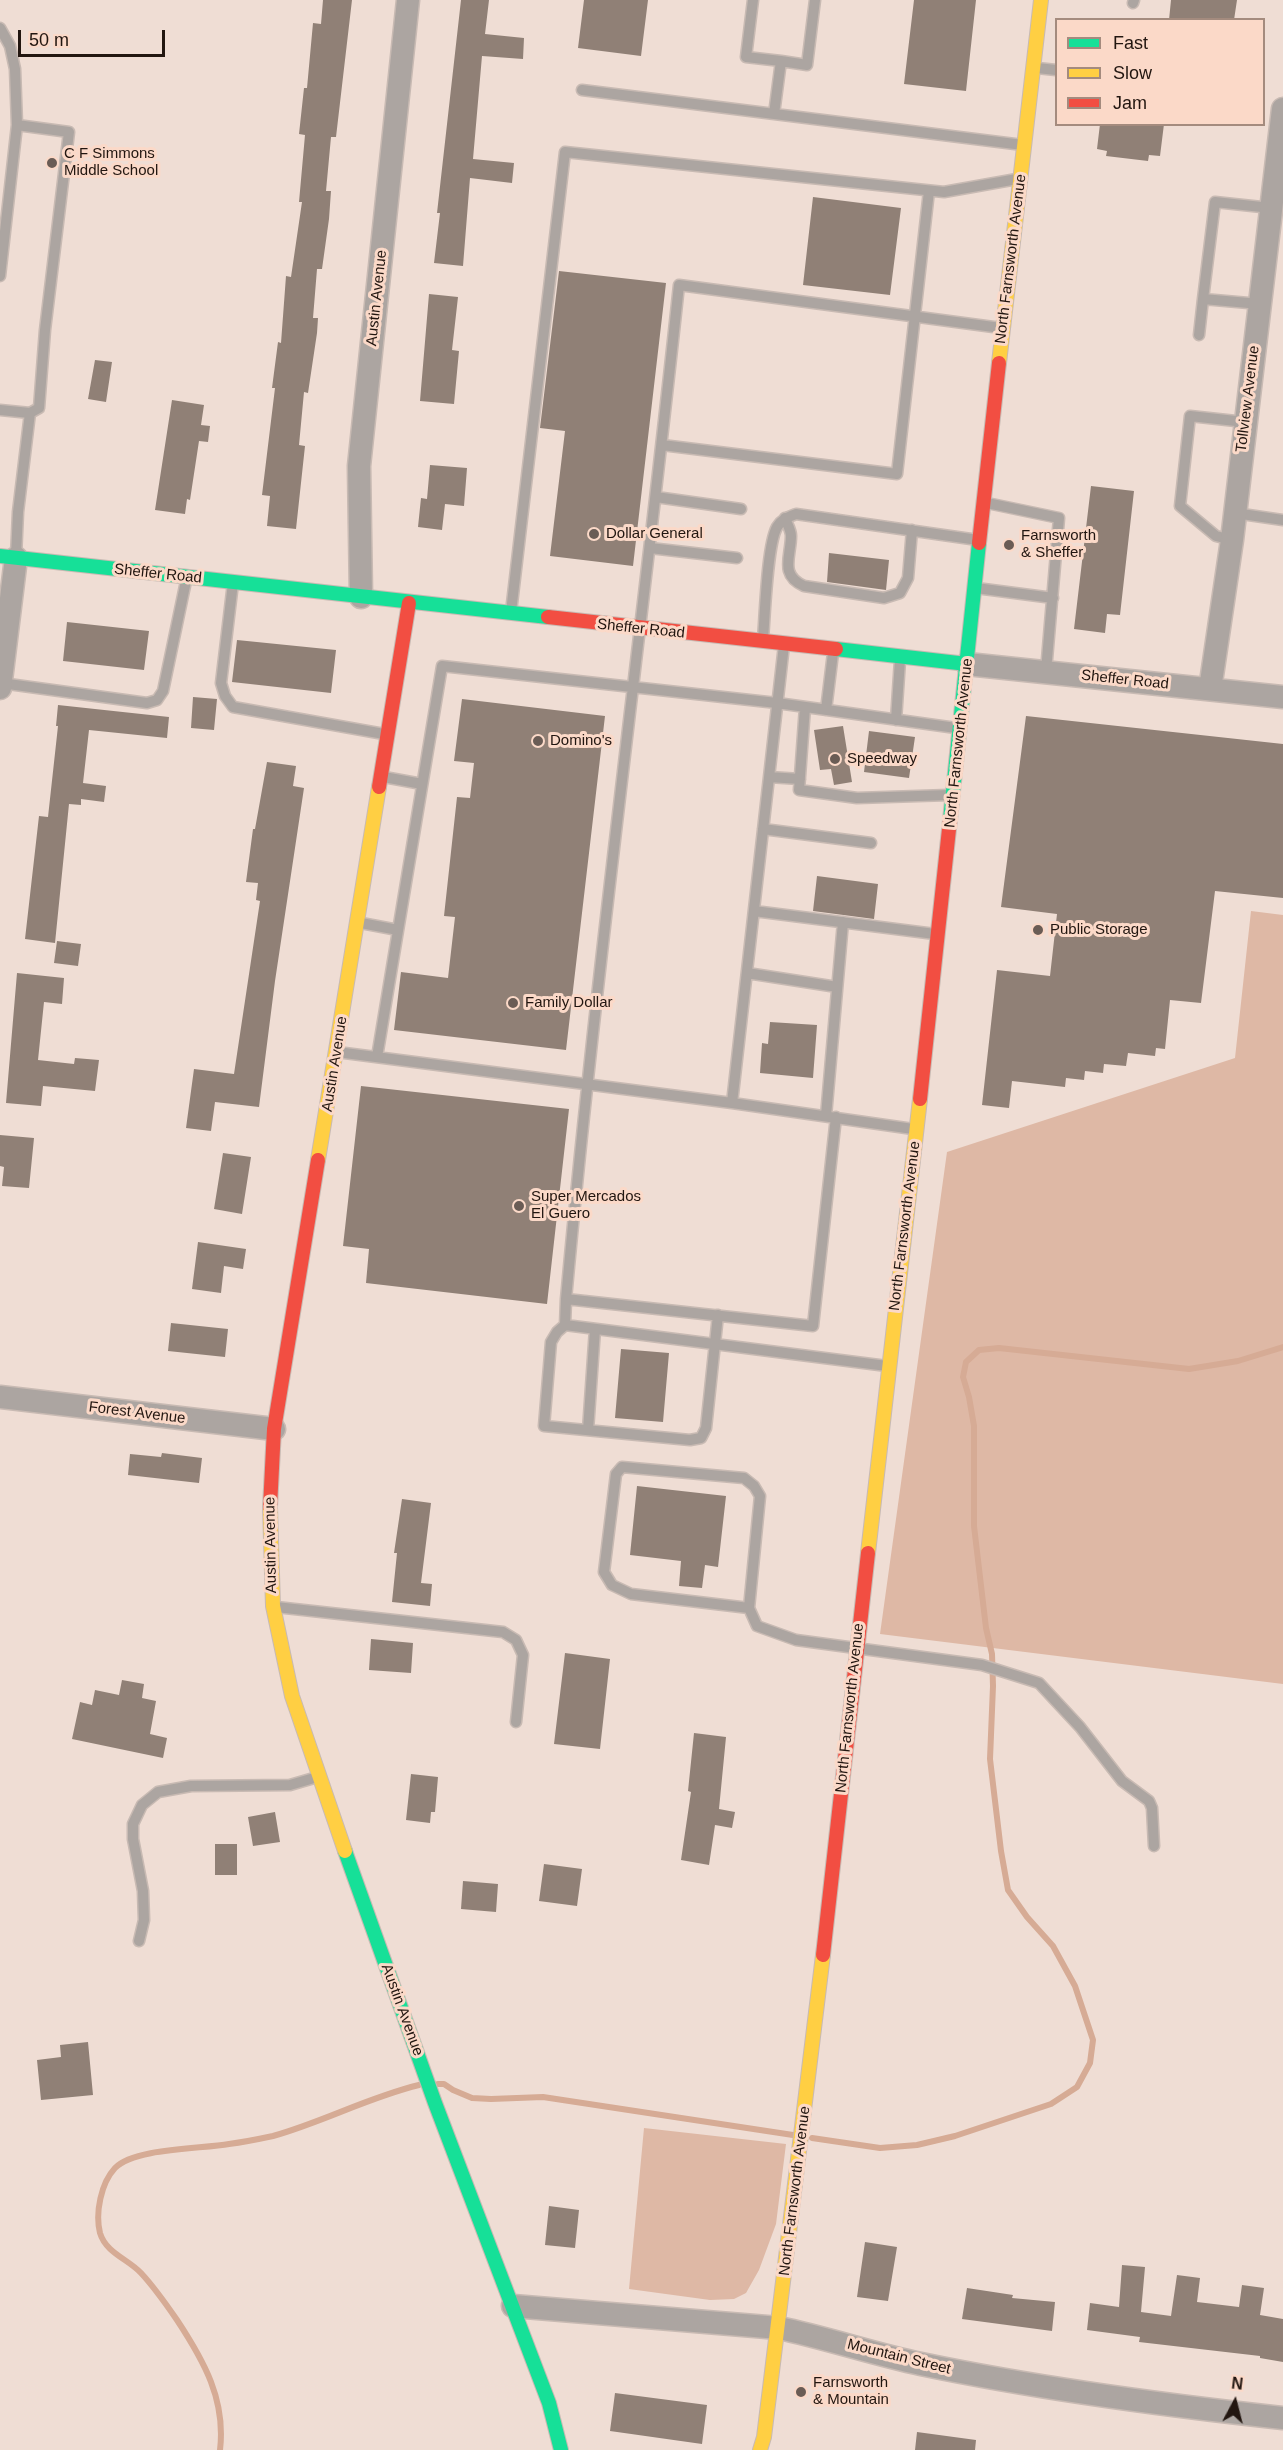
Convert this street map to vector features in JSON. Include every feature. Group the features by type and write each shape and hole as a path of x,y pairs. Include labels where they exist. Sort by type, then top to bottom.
{"street":[{"name":"Austin Avenue","path":"361,597 359,466 408,0"},
{"name":"North Farnsworth Avenue","path":"760,2450 764,2437 779,2328 797,2179 939,935 984,502 1041,0"},
{"name":"Tollview Avenue","path":"1210,689 1232,540 1271,208 1279,175 1283,109"},
{"name":"Sheffer Road","path":"8,557 641,629 1283,697"},
{"path":"0,688 8,557"},
{"name":"Austin Avenue","path":"409,603 274,1429 270,1499 273,1606 292,1696 318,1777 435,2103 549,2403 561,2450"},
{"name":"Forest Avenue","path":"0,1397 274,1429"},
{"name":"Mountain Street","path":"513,2306 779,2328 918,2364 962,2372 1152,2404 1283,2418"}],"lane":[{"path":"753,0 746,57 807,65 815,0"},
{"path":"0,28 10,46 15,69 16,125 0,276"},
{"path":"774,114 781,61"},
{"path":"1034,68 1055,70"},
{"path":"582,90 1024,145"},
{"path":"0,410 30,413 39,408 45,330 69,132 16,125"},
{"path":"511,614 565,152 944,192 1020,178"},
{"path":"662,445 897,474 928,191"},
{"path":"1199,335 1215,201 1271,208"},
{"path":"718,1315 706,1428 700,1438 690,1440 544,1426 551,1342 565,1325 586,1084 641,629 679,285 1003,328"},
{"path":"1203,298 1260,304"},
{"path":"8,557 18,512 30,413"},
{"path":"1232,540 1216,536 1180,506 1190,416 1245,422"},
{"path":"656,497 741,509"},
{"path":"984,502 1059,518 1046,671"},
{"path":"1235,513 1283,520"},
{"path":"763,642 771,544 784,518 796,514 980,540"},
{"path":"784,518 791,535 787,556 790,574 796,582 804,586 884,598 900,593 908,578 912,530"},
{"path":"650,548 737,558"},
{"path":"1,683 147,703 157,700 163,691 187,578"},
{"path":"233,583 221,683 225,696 233,707 388,734"},
{"path":"975,588 1053,598"},
{"path":"732,1103 784,644"},
{"path":"826,710 833,650"},
{"path":"896,720 900,657"},
{"path":"377,1057 442,666 777,703 960,729"},
{"path":"805,707 799,790 856,798 919,794 953,795"},
{"path":"381,776 422,784"},
{"path":"769,777 800,779"},
{"path":"763,829 871,843"},
{"path":"754,911 939,935"},
{"path":"357,922 398,930"},
{"path":"566,1299 813,1326 831,1117 837,987 843,922"},
{"path":"747,973 837,987"},
{"path":"337,1052 917,1129"},
{"path":"565,1325 888,1366"},
{"path":"588,1430 595,1329"},
{"path":"749,1608 631,1594 612,1585 604,1572 616,1474 622,1467 744,1478 754,1486 760,1496 749,1608 757,1626 796,1640 982,1665 1040,1683 1080,1727 1122,1780 1149,1801 1152,1808 1154,1846"},
{"path":"273,1606 503,1632 516,1640 523,1655 516,1722"},
{"path":"139,1941 144,1920 143,1891 133,1839 133,1824 142,1805 158,1792 191,1786 290,1785 318,1777"}],"shaded area":[{"path":"1251,911 1283,915 1283,1684 880,1634 947,1152 1235,1058"},
{"path":"644,2128 786,2144 776,2224 759,2270 746,2293 734,2299 710,2300 629,2289"}],"building":[{"path":"323,0 352,0 336,137 331,137 326,191 331,191 329,219 322,269 317,269 313,318 318,318 317,333 308,393 304,392 299,445 305,446 296,529 267,526 270,496 262,495 275,388 272,388 278,342 281,343 286,276 291,277 302,202 299,202 305,135 299,134 304,88 307,88 313,23 321,24"},
{"path":"461,0 489,0 485,34 524,38 523,59 482,56 473,159 514,163 512,183 470,178 463,266 434,263 440,213 437,213"},
{"path":"584,0 648,0 641,56 578,48"},
{"path":"914,0 976,0 966,91 904,84"},
{"path":"1171,0 1237,0 1234,18 1169,18"},
{"path":"1100,126 1164,126 1160,156 1149,155 1148,161 1106,156 1107,151 1097,149"},
{"path":"813,197 901,208 890,295 803,285"},
{"path":"559,271 666,283 633,566 550,556 565,431 540,428"},
{"path":"429,294 458,297 452,350 459,351 454,404 420,401"},
{"path":"95,360 112,362 106,402 88,399"},
{"path":"172,400 204,405 201,425 210,426 208,442 199,441 190,500 187,499 185,514 155,510"},
{"path":"430,465 467,468 464,506 445,504 442,530 418,527 421,498 427,499"},
{"path":"1091,486 1134,491 1120,615 1107,614 1105,633 1074,629"},
{"path":"829,553 889,560 886,590 827,582"},
{"path":"67,622 149,631 144,670 63,661"},
{"path":"237,640 336,650 331,693 232,682"},
{"path":"193,697 217,699 214,730 191,728"},
{"path":"462,699 605,716 566,1050 394,1030 401,972 448,978 455,917 444,916 457,797 470,798 474,763 454,761"},
{"path":"58,705 169,717 167,738 89,730 83,783 106,786 104,802 81,799 81,805 69,804 55,943 25,939 39,816 48,817 58,726 56,726"},
{"path":"1026,716 1283,744 1283,898 1215,891 1201,1003 1170,1000 1165,1049 1156,1048 1155,1056 1128,1053 1126,1066 1104,1064 1103,1073 1085,1071 1084,1080 1066,1078 1065,1087 1012,1081 1009,1108 982,1105 997,970 1050,976 1057,914 1001,907"},
{"name":"Speedway","path":"843,726 852,782 834,785 831,769 820,770 814,730"},
{"name":"Speedway","path":"869,731 915,737 909,778 864,772"},
{"path":"267,762 296,766 293,786 304,788 259,1107 215,1102 211,1131 186,1128 194,1069 234,1074 260,901 256,900 258,883 246,882 253,829 255,829"},
{"path":"817,876 878,884 874,919 813,911"},
{"path":"57,941 81,944 78,966 54,963"},
{"path":"17,973 64,978 62,1004 44,1002 38,1060 74,1064 75,1058 99,1060 95,1091 43,1086 41,1106 6,1103"},
{"path":"770,1022 817,1025 813,1078 760,1073 762,1043 768,1044"},
{"path":"361,1086 569,1109 547,1304 366,1283 369,1249 343,1246"},
{"path":"0,1135 34,1138 29,1188 2,1186 4,1167 0,1166"},
{"path":"223,1153 251,1157 242,1214 214,1209"},
{"path":"198,1242 246,1249 243,1269 224,1266 221,1293 192,1289"},
{"path":"171,1323 228,1329 225,1357 168,1351"},
{"path":"621,1349 669,1353 663,1422 615,1418"},
{"path":"162,1453 202,1458 199,1483 128,1475 130,1454 161,1457"},
{"path":"637,1486 726,1496 718,1567 705,1565 702,1588 679,1586 681,1561 630,1555"},
{"path":"402,1499 431,1503 421,1583 432,1584 430,1606 392,1602 397,1553 394,1553"},
{"path":"371,1639 413,1643 411,1673 369,1670"},
{"path":"565,1653 610,1659 600,1749 554,1744"},
{"path":"122,1680 144,1684 142,1698 156,1701 150,1734 167,1738 163,1758 72,1739 80,1702 92,1705 95,1690 119,1695"},
{"path":"694,1733 726,1737 719,1809 735,1812 732,1828 715,1825 709,1865 681,1860 691,1792 688,1791"},
{"path":"411,1774 438,1777 435,1812 431,1812 430,1823 406,1820"},
{"path":"275,1812 280,1842 253,1846 248,1817"},
{"path":"215,1844 237,1844 237,1875 215,1875"},
{"path":"544,1864 582,1869 577,1906 539,1901"},
{"path":"463,1881 498,1884 496,1912 461,1909"},
{"path":"88,2042 93,2095 41,2100 37,2060 61,2057 60,2045"},
{"path":"549,2206 579,2210 575,2248 545,2245"},
{"path":"865,2242 897,2247 888,2301 857,2297"},
{"path":"1122,2265 1145,2267 1141,2312 1171,2316 1177,2275 1200,2278 1197,2302 1239,2307 1242,2285 1264,2288 1260,2315 1283,2319 1283,2362 1260,2358 1260,2356 1139,2342 1140,2337 1087,2330 1090,2303 1119,2307"},
{"path":"967,2288 1013,2295 1012,2298 1055,2302 1052,2331 962,2319"},
{"path":"615,2393 707,2405 702,2444 610,2431"},
{"path":"917,2432 976,2440 975,2450 915,2450"}],"waterway":[{"path":"812,2138 880,2148 917,2145 955,2136 1051,2104 1077,2087 1090,2063 1093,2040 1075,1986 1053,1946 1027,1917 1008,1890 1001,1851 990,1759 992,1654 986,1628 974,1526 974,1426 963,1377 966,1362 979,1350 999,1348 1189,1369 1238,1361 1283,1347"},
{"path":"438,2084 444,2084 472,2098 543,2097 793,2135"},
{"path":"220,2450 220,2414 211,2382 196,2351 151,2284 136,2268 107,2246 100,2233 98,2217 100,2199 110,2174 124,2161 137,2157 169,2150 217,2146 273,2136 382,2096 419,2085"}],"traffic: fast":[{"path":"950,820 979,543"},
{"path":"0,556 548,617"},
{"path":"836,649 967,664"},
{"path":"345,1851 435,2103 549,2403 561,2450"}],"traffic: slow":[{"path":"999,363 1041,0"},
{"path":"318,1160 379,787"},
{"path":"868,1553 920,1099"},
{"path":"270,1507 273,1606 292,1696 345,1851"},
{"path":"760,2450 764,2437 823,1955"}],"traffic: jam":[{"path":"979,543 999,363"},
{"path":"379,787 409,603"},
{"path":"548,617 836,649"},
{"path":"920,1099 950,820"},
{"path":"270,1507 274,1429 318,1160"},
{"path":"823,1955 868,1553"}],"place":[{"name":"C F Simmons Middle School","path":"52,163"},
{"name":"Dollar General","path":"594,534"},
{"name":"Farnsworth & Sheffer","path":"1009,545"},
{"name":"Domino's","path":"538,741"},
{"name":"Speedway","path":"835,759"},
{"name":"Public Storage","path":"1038,930"},
{"name":"Family Dollar","path":"513,1003"},
{"name":"Super Mercados El Guero","path":"519,1206"},
{"name":"Farnsworth & Mountain","path":"801,2392"}]}
